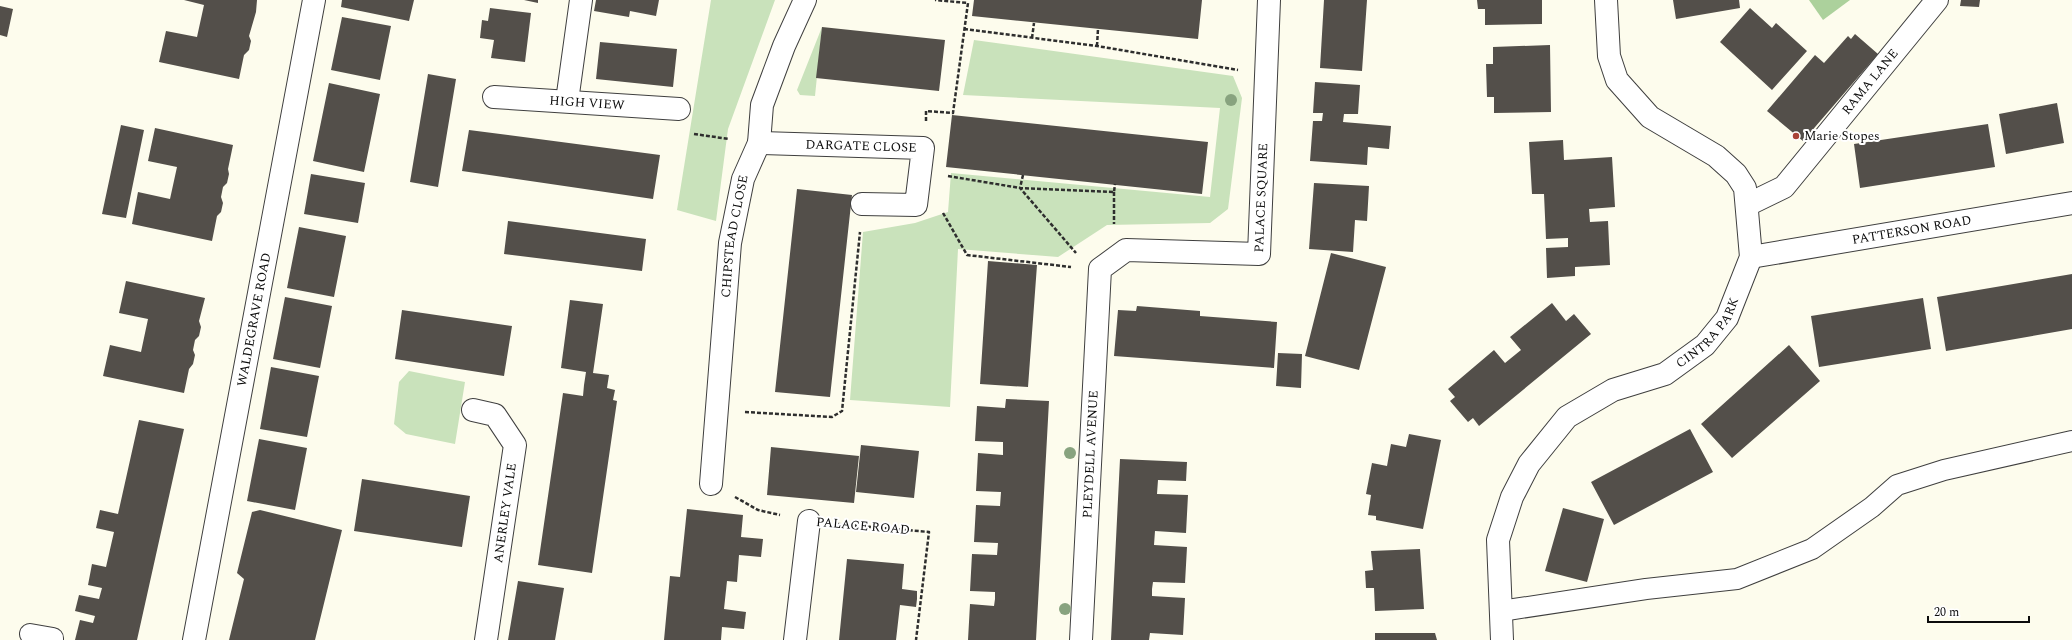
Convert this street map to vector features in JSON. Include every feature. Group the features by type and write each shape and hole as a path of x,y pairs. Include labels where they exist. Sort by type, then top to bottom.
{"street":[{"name":"WALDEGRAVE ROAD","path":"194,640 314,0"},
{"path":"567,101 581,0"},
{"name":"CHIPSTEAD CLOSE","path":"711,484 730,243 743,179 759,143 762,105 784,46 805,0"},
{"name":"PALACE SQUARE","path":"1100,269 1126,250 1258,254 1269,0"},
{"name":"CINTRA PARK","path":"1502,640 1498,540 1512,497 1529,464 1567,417 1613,390 1665,374 1705,345 1727,318 1751,257 1745,188 1736,174 1716,156 1650,117 1617,80 1609,56 1606,0"},
{"name":"RAMA LANE","path":"1747,205 1784,186 1937,0"},
{"name":"HIGH VIEW","path":"494,97 679,109"},
{"name":"DARGATE CLOSE","path":"759,143 923,148 916,205"},
{"name":"PATTERSON ROAD","path":"1751,257 2072,203"},
{"path":"862,204 916,205"},
{"name":"PLEYDELL AVENUE","path":"1081,640 1100,269"},
{"name":"ANERLEY VALE","path":"473,410 495,415 515,445 486,640"},
{"name":"PALACE ROAD","path":"795,640 809,521"}],"lane":[{"path":"1501,611 1646,589 1738,579 1812,549 1872,507 1898,485 1944,470 2072,442"},
{"path":"30,634 54,638 53,640"}],"path":[{"path":"923,148 926,111 952,113 968,3 934,0"},
{"path":"1032,38 1034,23"},
{"path":"964,29 1097,46 1266,76"},
{"path":"1097,46 1098,29"},
{"path":"679,109 684,133 759,143"},
{"path":"920,172 1020,188 1114,192"},
{"path":"1020,188 1023,175"},
{"path":"1114,226 1115,184"},
{"path":"1020,188 1080,257 1100,269"},
{"path":"716,410 832,417 842,411 862,204"},
{"path":"916,205 941,209 967,255 1076,268"},
{"path":"711,484 758,510 809,521"},
{"name":"PALACE ROAD","path":"809,521 929,532 916,640"}],"green space":[{"path":"711,0 775,0 728,129 716,221 677,210"},
{"path":"1809,0 1850,0 1823,20"},
{"path":"822,27 815,96 800,95 797,90"},
{"path":"974,40 1233,76 1242,98 1228,209 1210,223 1107,225 1058,257 958,249 950,407 850,400 863,232 915,223 948,212 951,173 1210,197 1220,108 963,95"},
{"path":"409,371 465,382 455,444 406,434 394,424 399,382"}],"building":[{"path":"184,0 257,0 256,12 249,36 251,41 249,50 244,55 239,79 159,62 166,31 197,37 204,5"},
{"path":"342,0 414,0 409,21 341,7"},
{"path":"524,0 538,0 538,3"},
{"path":"596,0 659,0 656,16 630,11 629,17 594,11"},
{"path":"974,0 1202,0 1198,39 972,16"},
{"path":"1324,0 1367,0 1362,71 1320,68"},
{"path":"1477,0 1542,0 1542,24 1485,25 1485,9 1478,9"},
{"path":"1673,0 1739,0 1740,8 1676,19"},
{"path":"1961,0 1980,0 1979,7 1960,6"},
{"path":"0,6 13,9 7,37 0,35"},
{"path":"490,8 531,13 525,62 491,58 494,40 480,38 482,20 488,21"},
{"path":"1750,8 1772,28 1776,23 1807,51 1772,90 1720,42"},
{"path":"342,17 391,26 380,80 331,70"},
{"path":"822,27 945,40 939,91 816,78"},
{"path":"1855,34 1878,54 1803,141 1767,111 1815,55 1824,63 1848,36 1851,39"},
{"path":"600,42 677,49 673,87 596,79"},
{"path":"1550,45 1551,112 1494,113 1494,97 1487,97 1486,64 1493,64 1493,47"},
{"path":"428,74 456,79 438,187 410,182"},
{"path":"1315,82 1360,85 1358,114 1344,114 1343,122 1391,126 1389,149 1368,147 1367,165 1310,161 1313,121 1322,121 1323,113 1313,113"},
{"path":"329,83 380,94 364,172 313,161"},
{"path":"2057,103 2064,143 2006,154 1999,114"},
{"path":"952,115 1208,142 1202,194 946,167"},
{"path":"1988,124 1995,167 1860,188 1854,144"},
{"path":"121,125 144,130 126,218 102,214"},
{"path":"155,128 233,145 227,183 223,187 221,197 223,203 221,212 217,216 212,241 132,224 138,192 170,199 177,167 148,161"},
{"path":"469,130 660,155 653,199 462,171"},
{"path":"1563,140 1564,160 1612,157 1615,207 1589,209 1590,222 1608,221 1610,265 1575,267 1575,276 1547,278 1546,248 1568,247 1568,238 1546,239 1544,194 1532,194 1529,142"},
{"path":"311,174 365,183 358,223 304,214"},
{"path":"1314,183 1369,186 1367,221 1355,220 1353,252 1309,249"},
{"path":"797,189 852,195 830,397 775,392"},
{"path":"508,221 646,239 642,271 504,254"},
{"path":"299,227 346,236 334,297 287,288"},
{"path":"1331,253 1386,267 1359,370 1305,356"},
{"path":"988,261 1037,265 1028,387 980,384"},
{"path":"2072,274 2072,329 1946,351 1937,297"},
{"path":"126,281 205,298 199,321 201,327 199,336 195,340 193,350 195,355 193,364 189,369 184,393 103,376 110,345 141,352 148,319 119,313"},
{"path":"285,297 332,306 320,368 273,359"},
{"path":"1923,298 1931,349 1819,367 1811,316"},
{"path":"570,300 603,304 593,373 609,375 607,388 615,390 613,400 617,401 592,573 538,565 563,393 583,396 586,372 561,368"},
{"path":"1552,303 1566,321 1574,314 1591,334 1479,426 1473,418 1468,422 1450,401 1455,397 1448,389 1494,350 1505,363 1521,350 1510,337"},
{"path":"1137,306 1200,311 1200,316 1277,322 1274,368 1114,356 1118,310 1136,311"},
{"path":"402,310 512,326 504,376 395,359"},
{"path":"1789,345 1820,381 1732,458 1701,424"},
{"path":"1278,353 1302,354 1301,388 1276,386"},
{"path":"271,367 319,376 307,437 260,429"},
{"path":"1006,399 1049,401 1036,640 968,640 970,604 994,606 995,599 995,592 970,591 972,554 997,555 998,543 974,542 976,505 1000,506 1001,492 976,491 978,453 1003,455 1003,442 975,441 977,406 1005,408"},
{"path":"139,420 184,429 137,640 75,640 80,620 93,623 95,616 75,611 79,595 99,599 102,588 88,585 92,564 106,567 114,532 96,528 100,510 118,514"},
{"path":"1690,429 1713,472 1614,525 1591,482"},
{"path":"1409,434 1441,440 1423,529 1376,520 1376,516 1368,515 1371,495 1366,494 1372,463 1387,466 1391,444 1406,447"},
{"path":"259,439 307,448 295,510 247,501"},
{"path":"861,445 919,451 914,498 856,492"},
{"path":"771,447 859,456 854,503 767,495"},
{"path":"1120,459 1187,462 1186,481 1158,480 1157,494 1188,495 1186,533 1155,531 1154,545 1187,547 1185,583 1153,582 1152,589 1152,596 1185,598 1183,635 1150,633 1149,640 1111,640"},
{"path":"362,479 470,496 462,547 354,531"},
{"path":"1563,508 1604,519 1587,582 1545,571"},
{"path":"687,509 743,515 741,537 763,539 761,557 739,555 737,582 727,581 724,609 746,612 744,629 722,627 721,640 664,640 670,576 680,577"},
{"path":"260,510 342,530 315,640 229,640 244,579 237,573 252,512"},
{"path":"1420,549 1424,609 1375,611 1374,588 1366,588 1365,571 1373,570 1371,551"},
{"path":"847,559 904,564 902,589 917,591 917,599 916,607 900,605 896,640 839,640"},
{"path":"518,581 564,588 555,640 508,640"},
{"path":"1375,633 1435,633 1437,640 1375,640"}],"place":[{"name":"Marie Stopes","path":"1796,136"}]}
